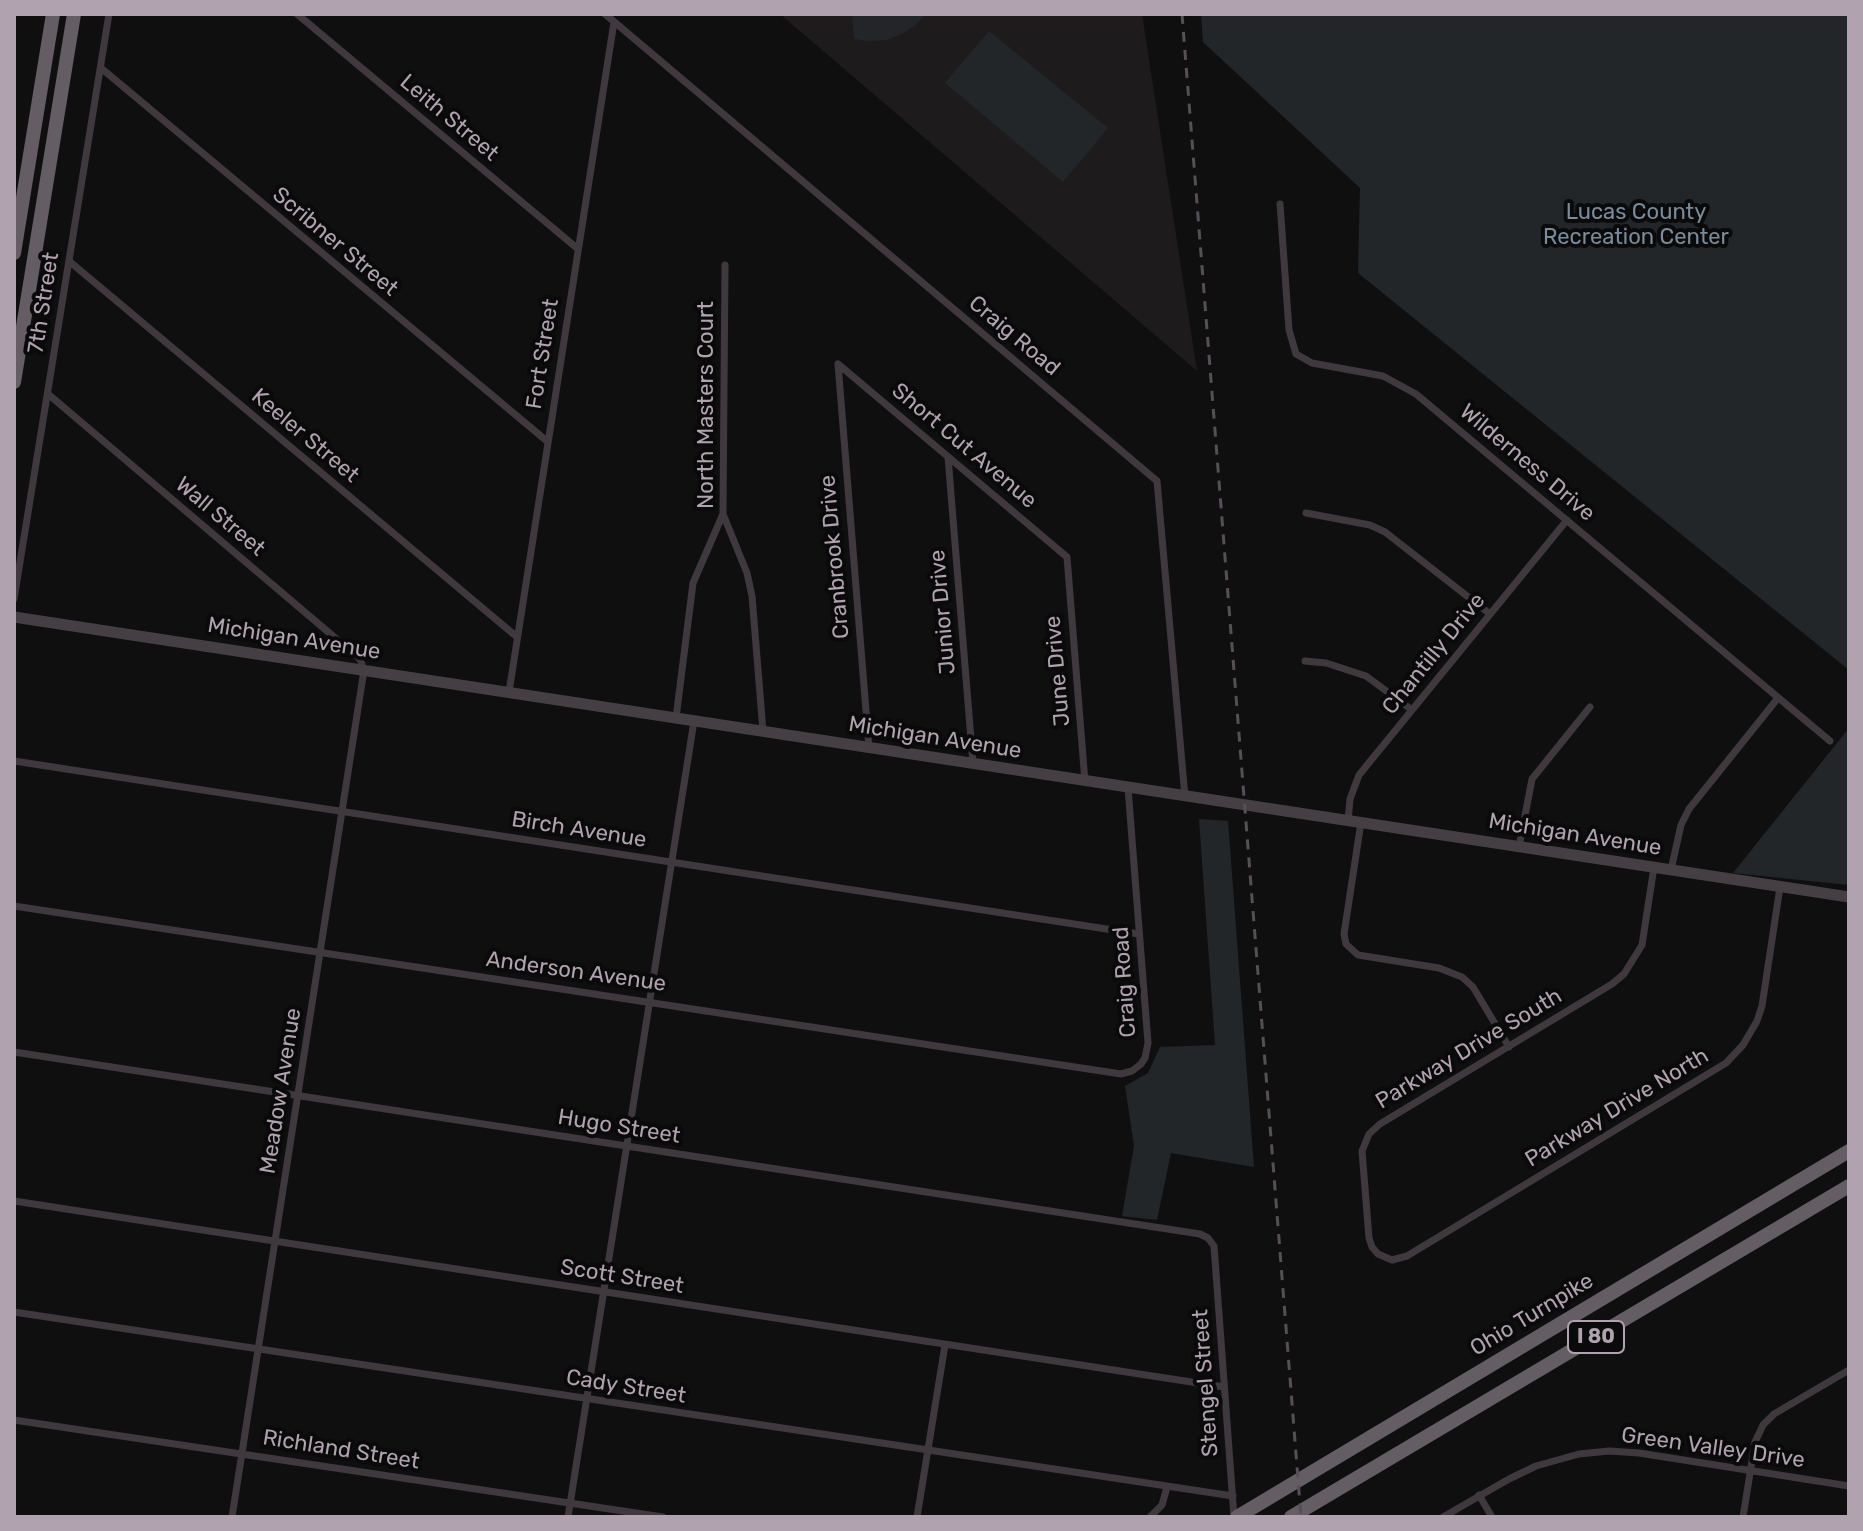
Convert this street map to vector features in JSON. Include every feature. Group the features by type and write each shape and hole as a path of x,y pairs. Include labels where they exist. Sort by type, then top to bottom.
{"highway":[{"path":"14,253 53,14"},
{"path":"14,382 74,14"},
{"name":"Ohio Turnpike","path":"1236,1517 1849,1151"},
{"name":"I 80","path":"1291,1517 1849,1186"}],"street":[{"name":"7th Street","path":"14,599 109,14"},
{"name":"Leith Street","path":"297,14 578,249"},
{"name":"Craig Road","path":"605,14 1157,481 1185,797"},
{"name":"Fort Street","path":"509,692 614,22"},
{"name":"Scribner Street","path":"101,68 548,442"},
{"name":"Wilderness Drive","path":"1280,204 1289,330 1296,354 1312,363 1383,376 1400,384 1830,741"},
{"name":"Keeler Street","path":"69,261 517,637"},
{"name":"North Masters Court","path":"725,265 723,514 747,573 752,596 763,731"},
{"name":"Short Cut Avenue","path":"838,364 1067,557"},
{"name":"Cranbrook Drive","path":"838,364 869,748"},
{"name":"Wall Street","path":"48,394 360,659 364,670"},
{"name":"Junior Drive","path":"948,457 973,764"},
{"path":"1306,513 1370,525 1385,532 1490,614"},
{"path":"676,718 693,583 723,514"},
{"name":"Chantilly Drive","path":"1348,821 1350,799 1359,775 1567,520"},
{"name":"June Drive","path":"1067,557 1085,782"},
{"name":"Michigan Avenue","path":"14,617 1849,897"},
{"path":"1305,661 1326,663 1366,676 1412,710"},
{"name":"Meadow Avenue","path":"232,1517 364,670"},
{"path":"1671,870 1684,818 1778,698"},
{"path":"1519,847 1532,779 1590,707"},
{"path":"568,1517 694,721"},
{"name":"Birch Avenue","path":"14,761 1139,934"},
{"name":"Craig Road","path":"1128,788 1148,1043 1145,1058 1132,1071"},
{"path":"1361,822 1344,934 1346,944 1358,955 1439,968 1462,977 1473,987 1509,1047"},
{"name":"Parkway Drive South","path":"1407,1256 1392,1260 1372,1247 1362,1151 1364,1142 1380,1124 1612,984 1632,964 1645,932 1654,867"},
{"name":"Parkway Drive North","path":"1407,1256 1726,1063 1743,1045 1762,1006 1780,887"},
{"name":"Anderson Avenue","path":"14,906 1121,1074 1132,1071"},
{"name":"Hugo Street","path":"14,1052 1200,1234 1214,1246"},
{"name":"Scott Street","path":"14,1201 1224,1387"},
{"name":"Stengel Street","path":"1214,1246 1236,1517"},
{"name":"Cady Street","path":"14,1312 1233,1496"},
{"path":"917,1517 945,1345"},
{"path":"1743,1517 1756,1437 1769,1418 1849,1370"},
{"name":"Richland Street","path":"14,1420 663,1517"},
{"name":"Green Valley Drive","path":"1443,1517 1536,1466 1579,1454 1609,1451 1849,1486"},
{"path":"1150,1517 1162,1505 1167,1487"},
{"path":"1479,1495 1492,1517"}],"shaded area":[{"path":"780,14 1142,14 1197,371"}],"green space":[{"path":"852,14 925,14 902,34 886,40 869,41 854,39"},
{"name":"Lucas County Recreation Center","path":"1201,14 1849,14 1849,670 1358,273 1360,188 1203,42"},
{"path":"989,31 1108,128 1063,182 945,83"},
{"path":"1849,728 1849,885 1733,873"},
{"path":"1199,819 1228,821 1254,1167 1171,1153 1157,1220 1122,1216 1134,1146 1125,1086 1148,1073 1160,1047 1215,1045"}],"railway":[{"path":"1182,14 1301,1517"}]}
